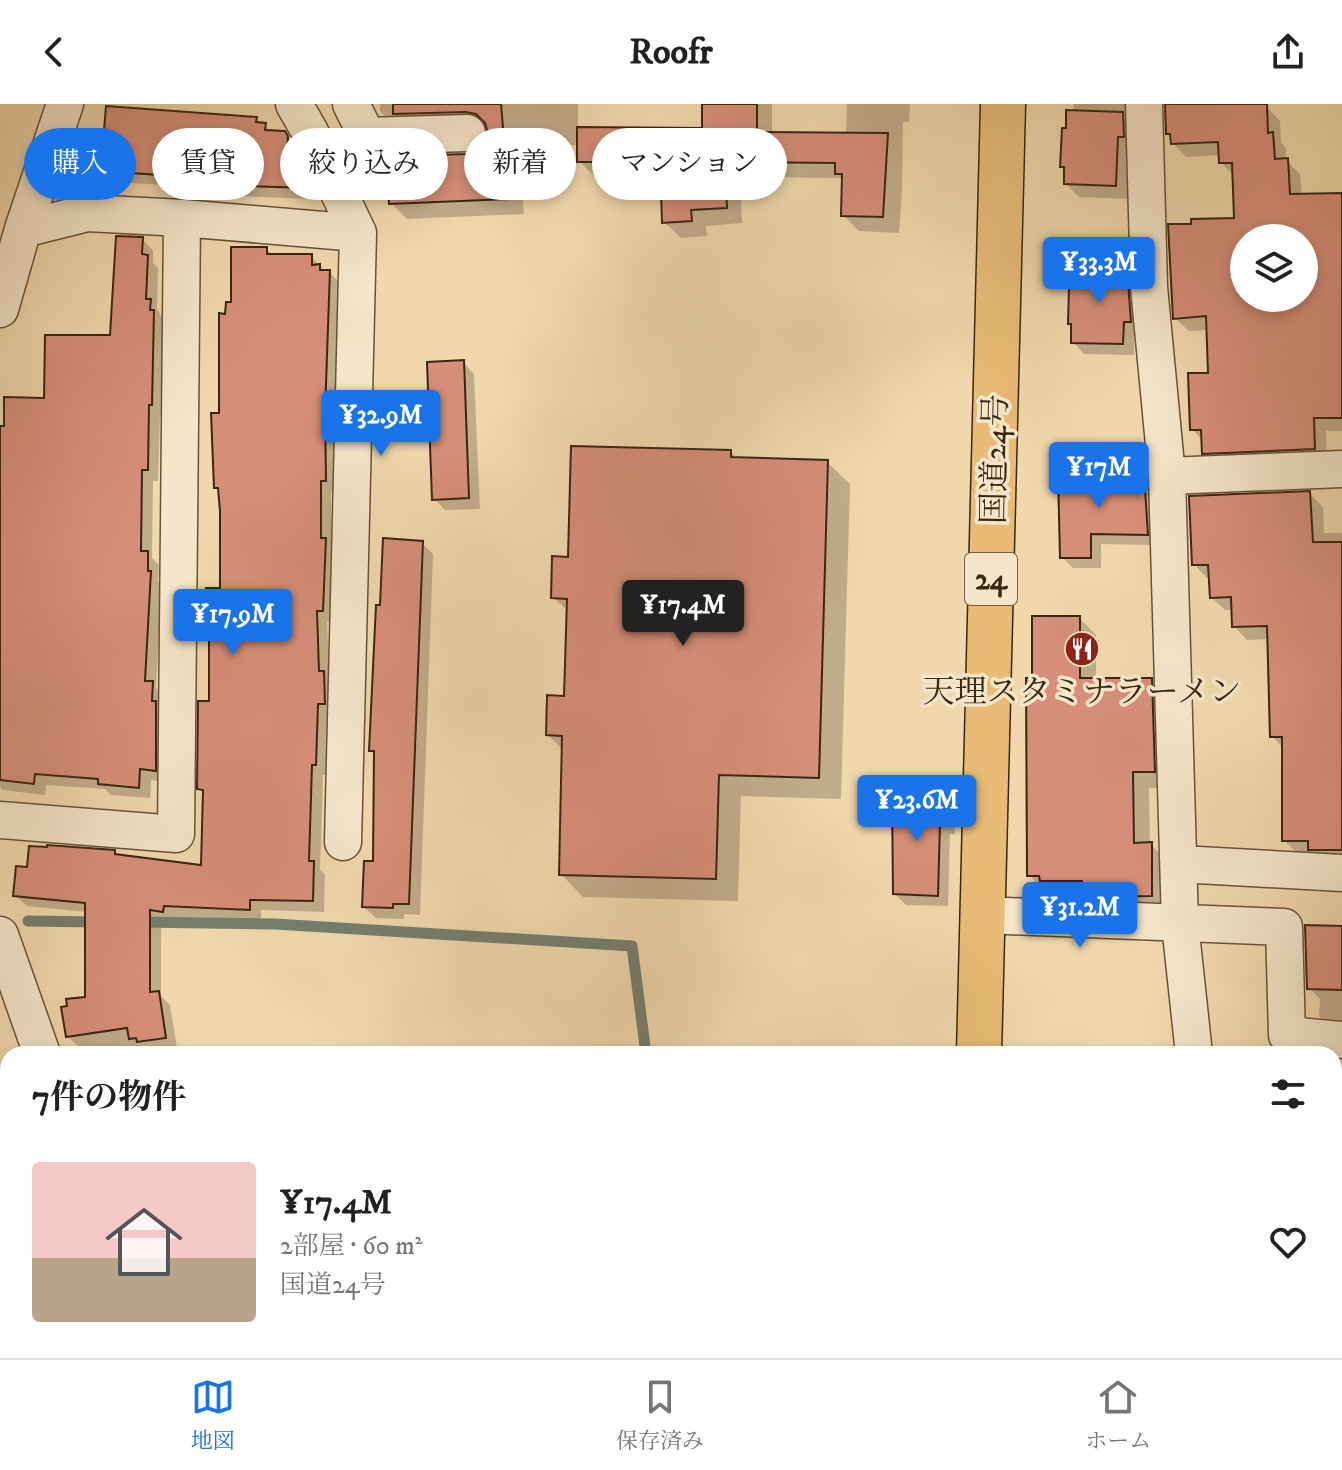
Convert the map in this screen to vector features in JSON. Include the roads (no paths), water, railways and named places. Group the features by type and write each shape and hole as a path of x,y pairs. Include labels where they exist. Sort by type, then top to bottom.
{"highway":[{"name":"国道24号","path":"979,1046 1003,104"}],"street":[{"path":"0,309 65,104"},
{"path":"294,104 358,233 343,842"},
{"path":"351,104 367,136 464,133"},
{"path":"1144,104 1149,287 1167,476 1180,924 1193,1046"},
{"path":"23,229 87,213 358,233"},
{"path":"0,820 176,834 182,218"},
{"path":"1167,476 1342,469"},
{"path":"1180,864 1342,873"},
{"path":"982,915 1284,927 1287,1035 1342,1040"},
{"path":"0,935 39,1046"}],"waterway":[{"path":"28,921 97,922"},
{"path":"139,922 275,924 632,946 645,1046"}],"place":[{"name":"天理スタミナラーメン","path":"1082,649"}]}
